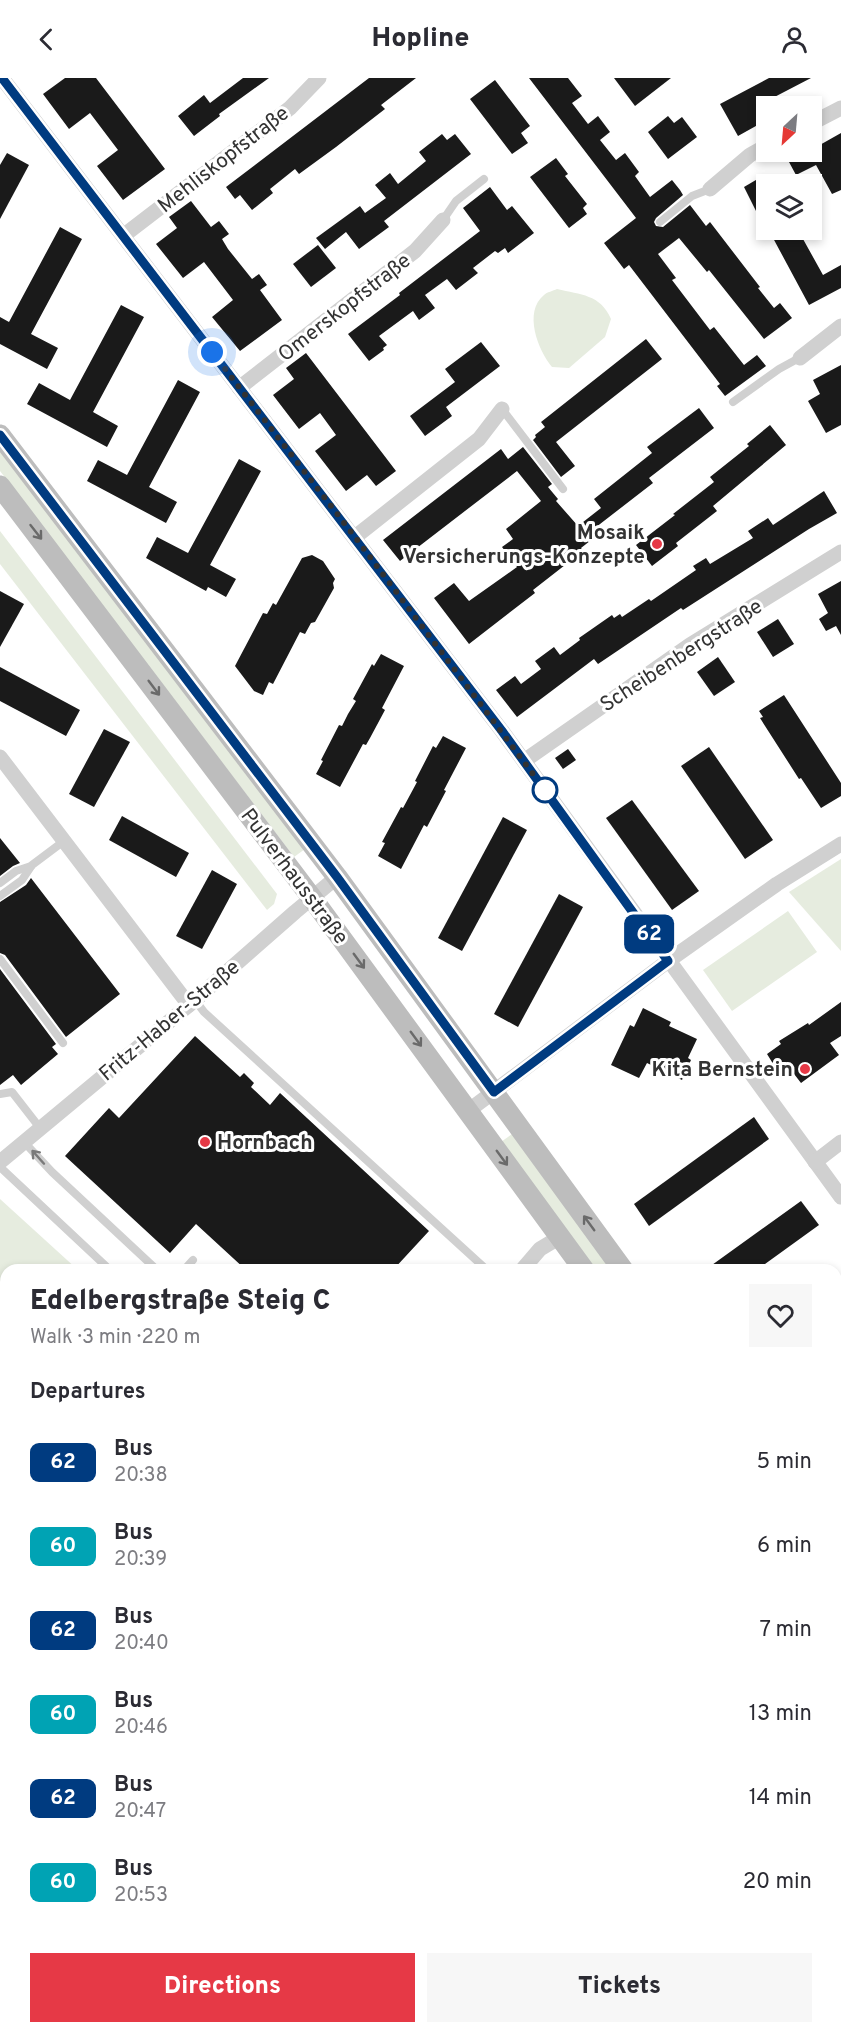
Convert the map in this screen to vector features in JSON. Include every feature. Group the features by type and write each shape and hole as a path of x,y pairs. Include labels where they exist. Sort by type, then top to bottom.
{"main road":[{"name":"Pulverhausstraße","path":"0,435 337,877 619,1264"},
{"name":"Pulverhausstraße","path":"0,486 312,898 580,1264"}],"street":[{"path":"2,78 524,761 841,1197"},
{"name":"Mehliskopfstraße","path":"123,236 290,108 319,78"},
{"path":"822,118 841,108"},
{"path":"710,189 756,152"},
{"name":"Omerskopfstraße","path":"239,388 415,251 443,220"},
{"path":"801,358 841,326"},
{"path":"355,537 479,439 502,409"},
{"name":"Scheibenbergstraße","path":"524,761 690,645 841,552"},
{"path":"0,757 192,1002"},
{"path":"468,1111 668,961 777,884 841,844"},
{"name":"Fritz-Haber-Straße","path":"0,1162 192,1002 337,877"},
{"path":"815,1162 841,1142"},
{"path":"527,1264 540,1249 560,1237"}],"lane":[{"path":"443,220 456,201 484,179"},
{"path":"660,222 692,196 710,189"},
{"path":"733,402 779,369 801,358"},
{"path":"502,409 563,489"},
{"path":"0,883 16,871 32,865 64,841"},
{"path":"0,896 22,880 32,865"},
{"path":"0,959 63,1043"},
{"path":"192,1002 479,1264"},
{"path":"0,1094 12,1092 40,1128"},
{"path":"24,1142 52,1172 151,1264"},
{"path":"0,1167 103,1264"},
{"path":"189,1264 193,1260"}],"shaded area":[{"path":"557,289 595,300 607,311 611,319 605,337 569,368 552,367 542,351 535,331 534,311 538,302 545,294"},
{"path":"0,450 305,849 294,857 0,471"},
{"path":"0,531 277,894 274,904 267,910 0,564"},
{"path":"841,859 841,951 789,892"},
{"path":"788,911 817,952 732,1011 703,970"},
{"path":"512,1134 607,1264 592,1264 501,1142"},
{"path":"0,1199 71,1264 0,1264"}],"building":[{"path":"65,78 96,78 165,169 123,200 97,166 118,150 90,113 69,129 43,94"},
{"path":"243,78 269,78 219,114 220,116 194,136 178,116 204,95 210,103"},
{"path":"369,78 416,78 381,105 385,109 336,147 299,174 295,169 270,189 273,193 252,210 240,195 235,199 226,187"},
{"path":"529,78 568,78 582,96 572,103 588,124 598,116 610,132 600,140 616,160 625,153 639,172 635,176 650,197 672,180 683,195 656,218 654,222 656,226 663,227 690,205 706,226 710,222 774,308 780,303 792,318 764,339 709,270 707,272 679,238 658,254 676,278 672,280 710,330 714,327 744,365 757,355 766,366 725,396 717,386 720,384 629,265 624,269 604,243 636,218"},
{"path":"614,78 671,78 635,106"},
{"path":"769,78 811,78 776,96 756,96 756,126 738,136 720,104"},
{"path":"495,80 530,126 521,133 528,143 512,154 470,99"},
{"path":"668,116 674,123 682,117 697,137 668,159 648,132"},
{"path":"841,133 841,190 832,194 816,165 795,174 789,162 822,162 822,144"},
{"path":"442,134 447,140 455,134 471,154 384,221 389,227 359,249 346,232 325,249 316,238 360,206 365,213 386,198 375,185 390,173 398,184 426,161 419,152"},
{"path":"7,153 29,165 0,219 0,165"},
{"path":"556,158 568,174 565,176 587,204 583,208 587,214 569,228 530,177"},
{"path":"756,180 756,211 744,187"},
{"path":"490,187 507,210 512,206 534,233 508,253 505,248 498,253 495,251 473,268 478,273 456,290 447,279 425,295 435,308 419,320 413,311 379,336 387,345 369,361 348,334 480,231 463,208"},
{"path":"191,201 211,227 219,221 229,234 222,239 228,249 252,279 259,274 267,285 260,290 282,320 240,351 212,317 233,300 204,262 183,278 156,244 177,228 169,217"},
{"path":"60,227 82,239 31,334 58,348 47,369 0,344 0,317 9,322"},
{"path":"774,240 804,240 823,275 841,265 841,288 809,305"},
{"path":"318,245 336,268 311,287 293,264"},
{"path":"121,305 144,317 93,412 118,426 107,447 27,404 39,383 70,400"},
{"path":"646,339 662,359 556,442 575,466 561,477 533,440 535,435 545,427 541,422"},
{"path":"481,342 500,366 446,407 452,416 425,436 410,416 455,382 445,369"},
{"path":"306,353 396,471 376,486 367,475 346,491 315,451 336,435 320,413 299,429 273,395 294,379 286,368"},
{"path":"841,365 841,425 826,433 808,401 820,394 813,380"},
{"path":"178,380 200,392 149,487 177,502 166,523 87,481 98,460 127,475"},
{"path":"699,408 714,428 649,478 653,483 591,531 595,537 581,548 583,551 533,590 535,593 469,644 434,598 454,583 469,601 517,567 502,547 513,539 506,529 541,501 517,471 400,561 383,540 501,449 508,459 523,447 552,484 548,487 558,499 556,501 578,526 601,508 594,499 652,453 647,447"},
{"path":"770,425 786,445 713,506 717,511 676,543 678,546 652,566 636,545 714,482 710,477 749,446 747,444"},
{"path":"239,459 261,471 210,565 236,579 226,597 208,587 206,591 146,558 157,537 188,553"},
{"path":"824,491 837,513 683,610 681,608 598,664 594,659 517,717 496,690 515,676 521,684 541,669 535,661 554,647 560,655 580,640 579,638 612,615 614,618 620,614 622,617 649,599 651,601 696,570 693,566 706,558 710,564 753,538 748,531 768,518 773,525"},
{"path":"312,555 323,561 335,579 334,588 315,622 311,623 305,634 300,632 273,684 269,682 263,695 254,691 235,666 263,613 267,614 273,603 276,605 302,558"},
{"path":"841,581 841,635 836,626 826,631 819,619 828,613 818,594"},
{"path":"0,591 24,604 0,647"},
{"path":"778,619 794,644 773,657 757,632"},
{"path":"381,654 404,666 382,708 385,710 366,745 363,744 340,787 316,774 339,725 342,726 356,701 353,699 372,664 374,666"},
{"path":"718,657 735,682 714,696 697,672"},
{"path":"0,667 80,710 66,736 0,701"},
{"path":"784,695 841,783 841,796 821,808 801,778 799,779 760,718 763,717 759,711"},
{"path":"104,729 130,742 94,807 69,794"},
{"path":"443,736 466,748 427,827 424,825 401,869 378,856 385,843 382,842 417,782 415,781 433,746 436,748"},
{"path":"709,747 773,840 745,859 681,766"},
{"path":"568,749 576,760 563,769 555,758"},
{"path":"632,800 699,891 672,910 606,818"},
{"path":"122,816 189,853 176,877 109,840"},
{"path":"503,817 527,830 462,951 438,938"},
{"path":"0,838 20,863 0,876"},
{"path":"212,870 237,884 202,949 176,936"},
{"path":"31,878 120,994 66,1037 5,955 0,953 0,902 26,885"},
{"path":"559,894 583,907 518,1027 494,1014"},
{"path":"0,969 56,1044 52,1047 58,1054 21,1085 13,1075 0,1085"},
{"path":"841,1002 841,1036 830,1043 839,1055 801,1083 791,1070 783,1076 782,1073 780,1075 767,1054 781,1044 779,1041 808,1023 809,1025"},
{"path":"643,1008 671,1022 669,1026 697,1039 688,1058 691,1060 682,1080 647,1063 639,1078 611,1065 630,1025 634,1027"},
{"name":"Hornbach","path":"195,1036 240,1077 244,1073 254,1083 251,1087 270,1105 280,1093 429,1231 399,1264 239,1264 196,1224 170,1253 65,1156 109,1108 119,1118"},
{"path":"754,1117 769,1139 649,1226 634,1204"},
{"path":"801,1201 819,1225 765,1264 713,1264"}],"bus line":[{"name":"62","path":"0,435 337,877 494,1092 668,961 502,731 2,78"}],"place":[{"name":"Mosaik Versicherungs-Konzepte","path":"657,544"},
{"name":"Kita Bernstein","path":"805,1069"},
{"name":"Hornbach","path":"205,1142"}],"route":[{"path":"212,352 355,537 548,794 545,790"}]}
